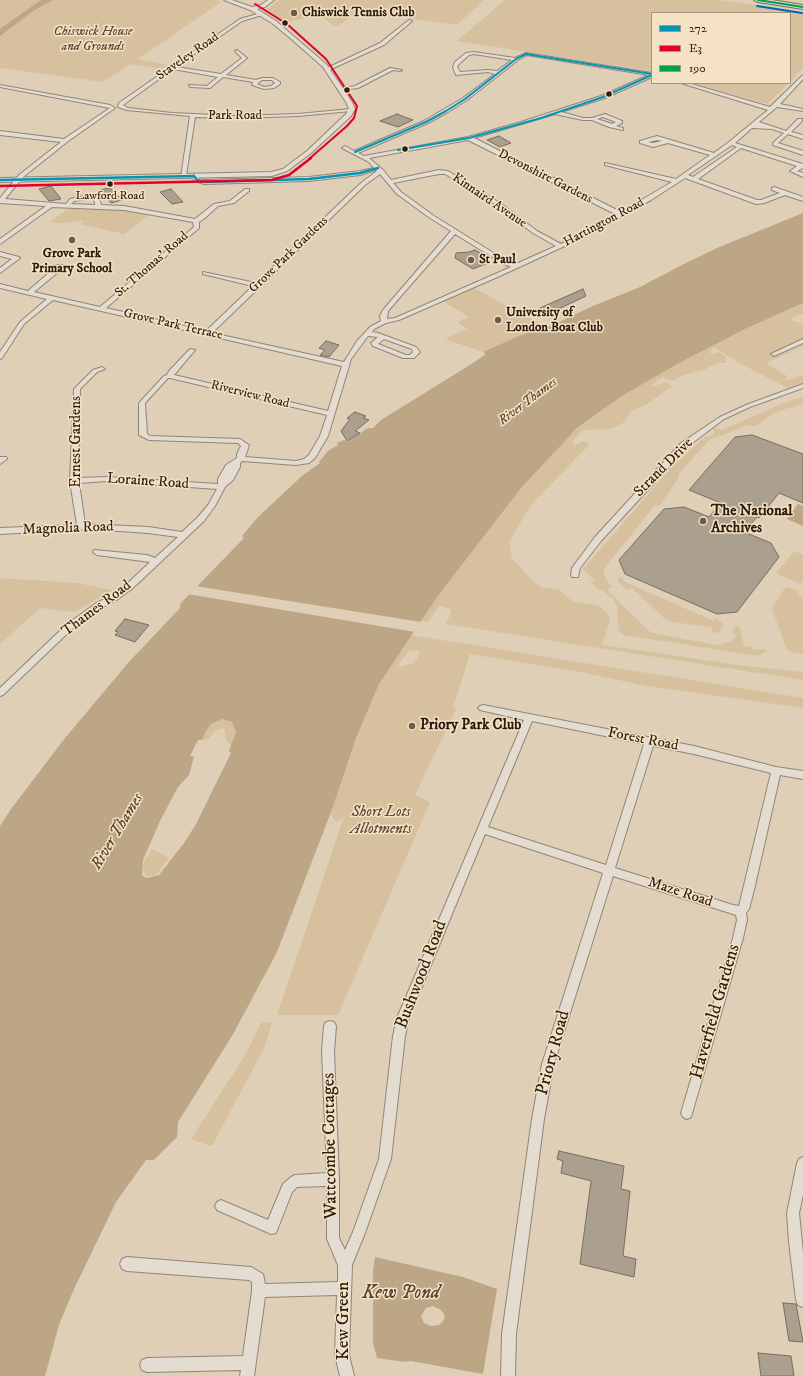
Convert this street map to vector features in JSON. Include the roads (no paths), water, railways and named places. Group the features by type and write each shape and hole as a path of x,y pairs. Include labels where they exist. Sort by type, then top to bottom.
{"highway":[{"path":"758,0 803,7"}],"street":[{"path":"0,180 18,181 272,174 282,172 309,152 350,112 349,102 327,69 291,36 252,9 227,0"},
{"path":"252,9 263,6 271,0"},
{"name":"Staveley Road","path":"120,106 121,103 241,20 260,14"},
{"path":"327,69 382,44 410,21"},
{"path":"191,86 208,87 245,58 237,51"},
{"path":"499,73 488,71 458,74 455,70 456,64 470,54 480,53 516,59"},
{"path":"355,152 435,117 466,99 516,59 526,54 651,74"},
{"path":"172,68 256,81"},
{"path":"339,89 356,87 387,70 400,70"},
{"path":"365,157 469,138 556,113 603,97 651,74"},
{"name":"Hartington Road","path":"239,461 291,463 306,461 312,456 320,443 331,414 346,365 353,351 372,328 500,274 561,246 622,214 685,176 715,155 776,105 800,81 803,76"},
{"path":"686,84 771,109"},
{"path":"0,86 112,107 112,110 65,141 18,181 1,200"},
{"path":"776,105 803,110"},
{"name":"Park Road","path":"120,106 134,110 193,116 264,116 350,112"},
{"path":"556,113 583,119 593,119 621,129"},
{"path":"593,119 603,115 620,122 612,126"},
{"path":"183,176 193,116"},
{"path":"800,120 775,144 803,153"},
{"path":"753,124 803,137"},
{"path":"0,133 65,141"},
{"name":"Devonshire Gardens","path":"469,138 617,213 622,214"},
{"path":"640,141 653,145 668,141 715,155"},
{"path":"731,142 802,166"},
{"path":"694,179 741,146"},
{"path":"345,148 365,157 380,170 403,196 454,232 506,263 515,266"},
{"path":"607,164 634,170 651,176 677,181"},
{"path":"802,166 794,171 803,175"},
{"path":"194,176 197,180 209,182 340,176 380,170"},
{"name":"Grove Park Gardens","path":"208,333 380,170"},
{"name":"Kinnaird Avenue","path":"390,182 439,172 446,172 498,204 531,229 561,246"},
{"path":"360,173 370,178"},
{"path":"685,176 756,202 762,202 785,193"},
{"path":"774,189 803,199"},
{"name":"St. Thomas' Road","path":"1,200 51,205 124,208 196,221 203,217 216,205 232,202 247,190"},
{"path":"67,206 72,200 93,196 98,202 98,207"},
{"path":"0,242 51,205"},
{"name":"St. Thomas' Road","path":"102,308 197,227 196,221"},
{"path":"384,322 383,316 385,311 454,232"},
{"path":"0,254 17,258 0,271"},
{"path":"29,293 55,271"},
{"path":"205,273 257,285"},
{"name":"Grove Park Terrace","path":"0,286 102,308 346,365"},
{"path":"0,357 22,323 51,298"},
{"path":"367,334 376,334 414,348 417,352 412,357 405,357 375,345 374,343 383,337"},
{"path":"774,354 803,342"},
{"path":"192,350 171,372 170,376 166,377 142,403 144,436 149,438 240,441 245,445 239,461"},
{"name":"Ernest Gardens","path":"80,526 74,481 77,389 95,371 102,369"},
{"name":"Riverview Road","path":"170,376 331,414"},
{"name":"Strand Drive","path":"575,575 576,568 598,539 684,445 722,418 748,406 803,386"},
{"name":"Thames Road","path":"0,693 69,627 106,601 115,597 207,513 221,487 222,479 229,467 239,461"},
{"name":"Loraine Road","path":"74,481 107,479 221,487"},
{"name":"Magnolia Road","path":"0,531 38,530 80,526 148,530 184,535"},
{"path":"97,552 147,558 155,561"},
{"name":"Forest Road","path":"483,708 694,750 776,771 803,775"},
{"name":"Bushwood Road","path":"345,1265 362,1226 384,1159 393,1097 399,1036 403,1018 529,718"},
{"name":"Priory Road","path":"508,1376 509,1334 543,1087 548,1064 650,741"},
{"path":"740,911 744,909 749,890 776,771"},
{"name":"Maze Road","path":"482,829 740,911"},
{"name":"Haverfield Gardens","path":"687,1112 738,938 742,920 740,911"},
{"name":"Wattcombe Cottages","path":"330,1026 328,1051 333,1179 333,1239 345,1265"},
{"path":"803,1163 793,1213 795,1242 803,1300"},
{"path":"221,1206 271,1228 287,1188 295,1181 333,1179"},
{"path":"127,1264 251,1274 258,1279 259,1291 247,1370 147,1365"},
{"name":"Kew Green","path":"345,1265 342,1355 347,1376"},
{"path":"259,1291 344,1288"}],"water":[{"path":"41,0 53,0 33,11 0,36 0,29"},
{"name":"River Thames","path":"803,213 803,303 745,329 681,362 625,394 577,428 521,488 437,597 379,684 356,738 331,812 277,952 232,1036 178,1122 177,1137 154,1160 146,1160 116,1202 74,1289 59,1325 45,1376 0,1376 0,826 11,809 65,738 128,663 180,608 180,604 244,538 242,536 258,517 302,476 320,463 319,462 328,451 338,445 337,443 344,440 347,442 368,428 373,428 381,420 486,354 483,352 535,329 544,329 593,306 640,287 717,248","holes":["223,719 232,722 236,732 229,751 231,753 196,824 184,843 159,875 146,878 142,875 143,860 160,821 178,787 189,775 194,757 190,756 198,740 202,740 211,724"]},
{"path":"798,504 803,506 803,526 787,519"},
{"name":"Kew Pond","path":"375,1257 463,1277 497,1289 483,1374 411,1361 405,1362 377,1358 373,1343 373,1270","holes":["433,1306 441,1310 445,1316 444,1320 439,1325 431,1326 424,1323 421,1316 426,1308"]}],"place":[{"name":"Chiswick Tennis Club","path":"294,13"},
{"name":"Lawford Road","path":"110,184"},
{"name":"Grove Park Primary School","path":"72,240"},
{"name":"St Paul","path":"471,260"},
{"name":"University of London Boat Club","path":"498,320"},
{"name":"The National Archives","path":"703,521"},
{"name":"Priory Park Club","path":"412,726"}],"park label":[{"name":"Chiswick House and Grounds","path":"93,40"},
{"name":"Short Lots Allotments","path":"381,822"}]}
